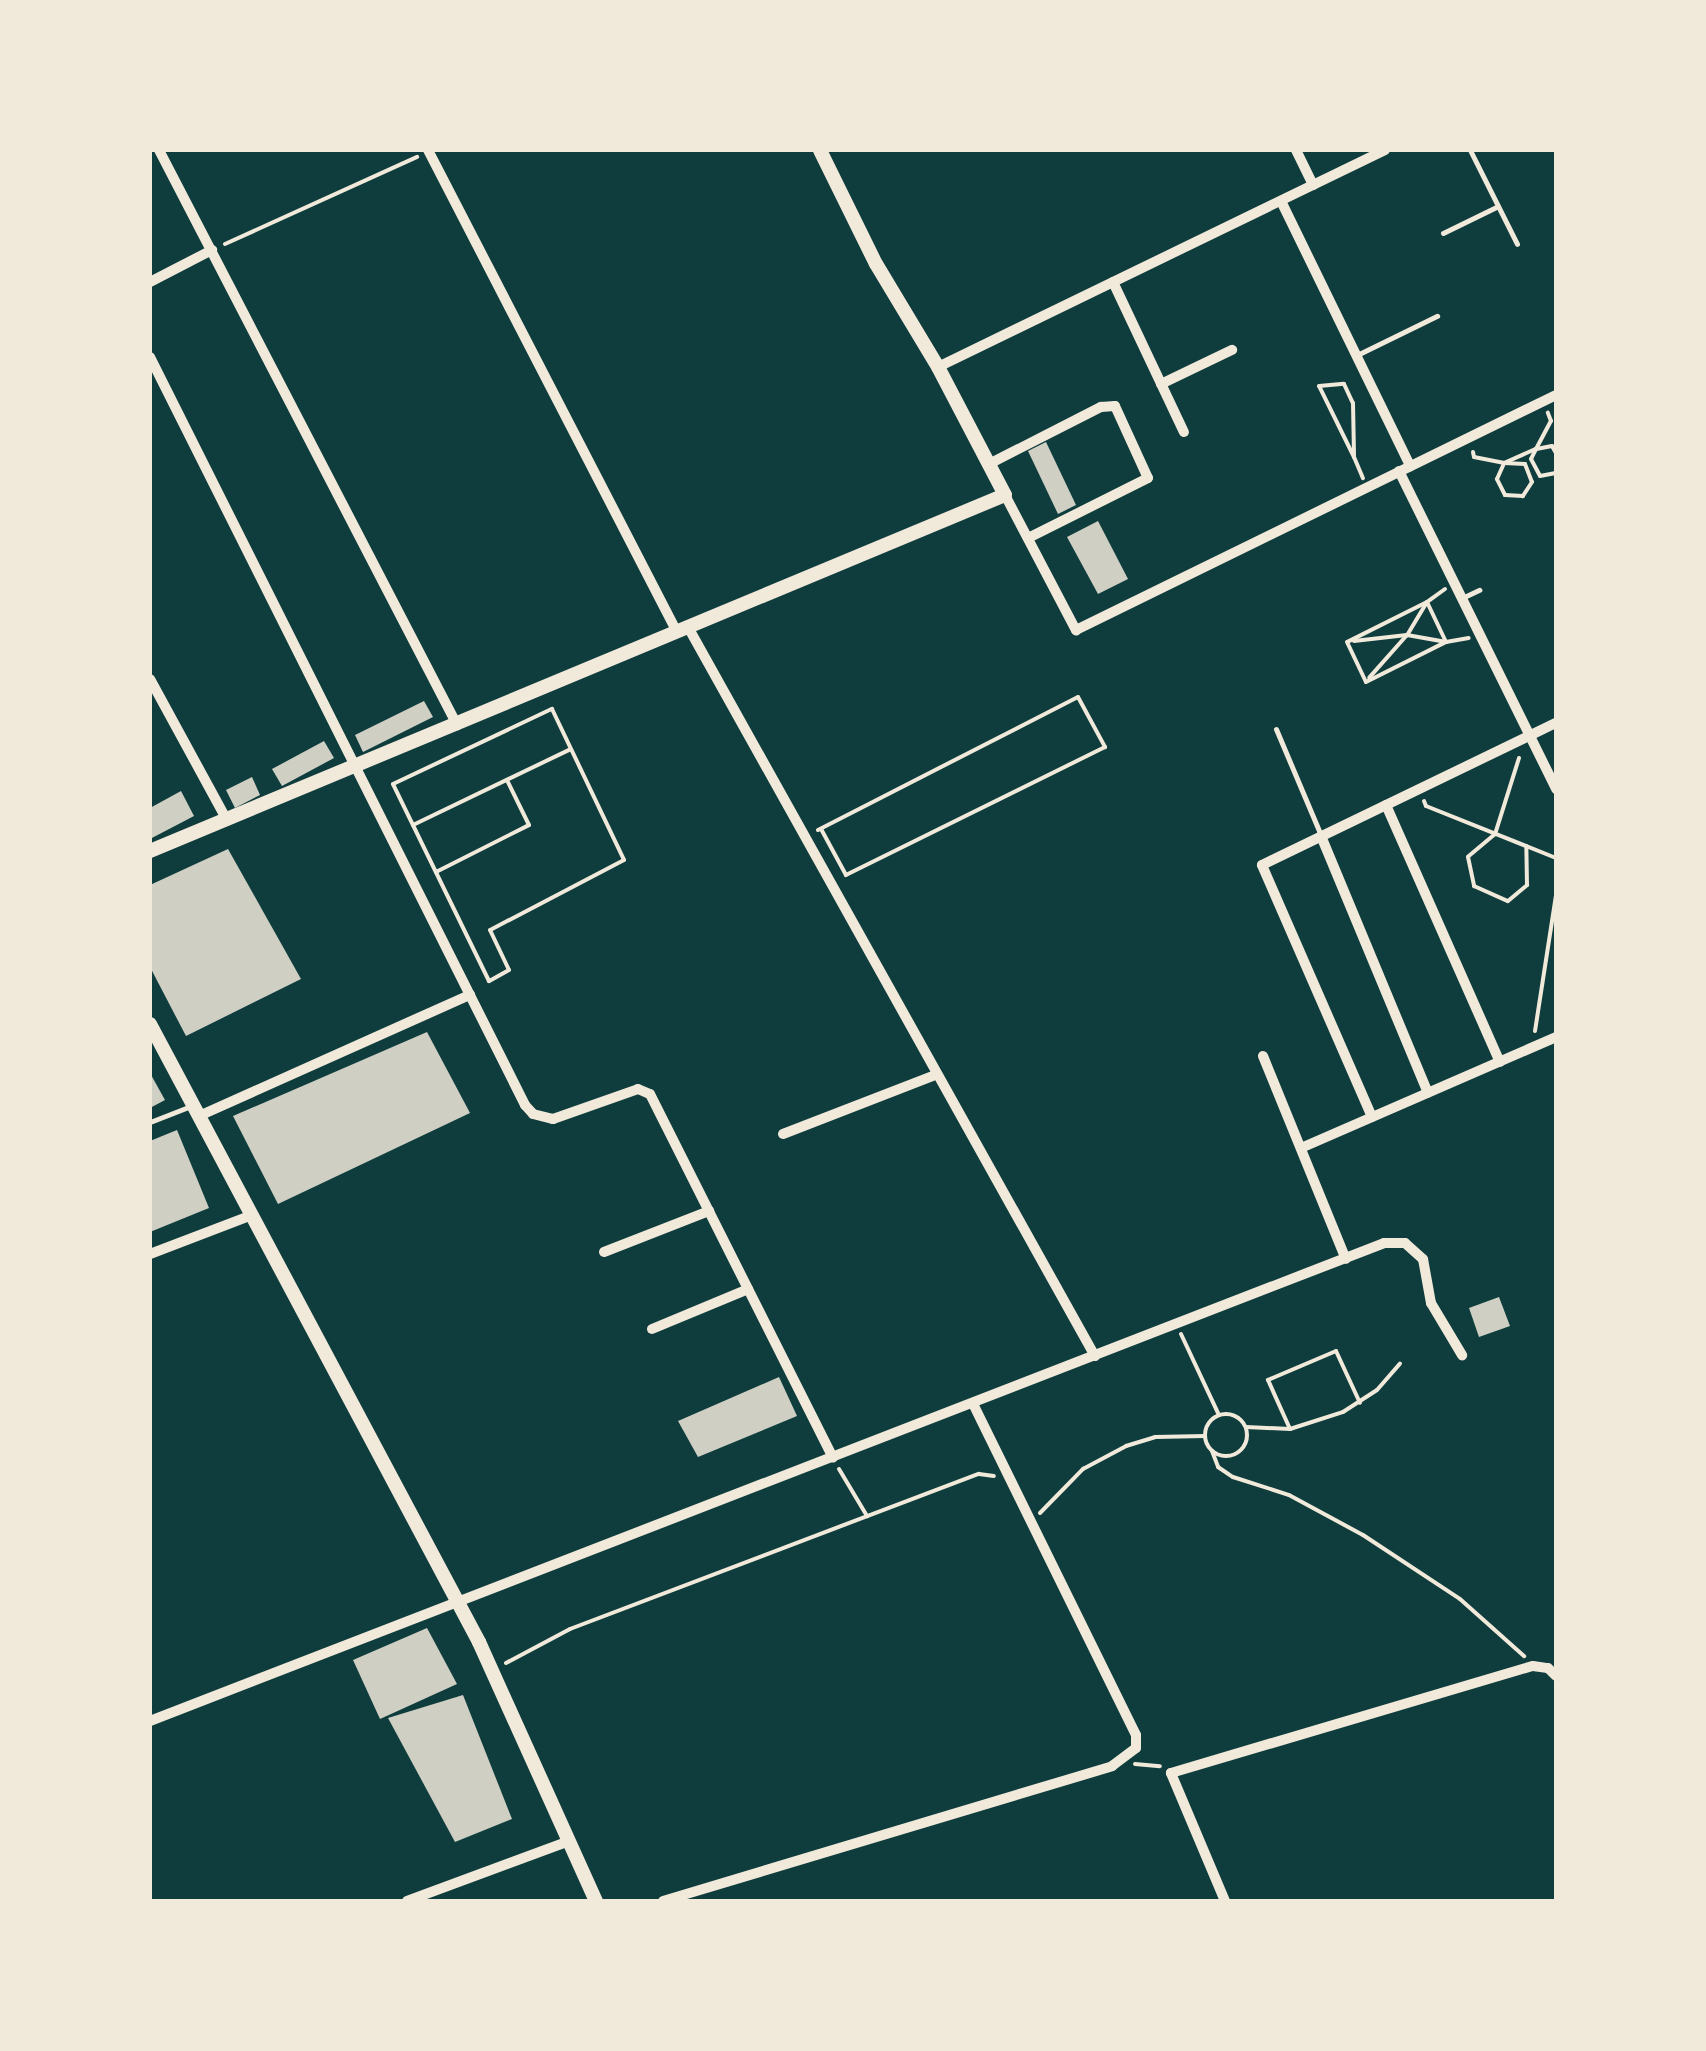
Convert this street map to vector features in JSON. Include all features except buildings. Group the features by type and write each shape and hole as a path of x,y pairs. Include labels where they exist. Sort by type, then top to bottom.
{"street":[{"path":"158,150 457,725"},
{"path":"820,150 876,264 938,367 1076,630 1556,395"},
{"path":"1296,150 1313,185"},
{"path":"938,367 1385,150"},
{"path":"429,151 683,630 1095,1356"},
{"path":"1281,201 1356,356 1453,582 1556,789"},
{"path":"150,282 212,250"},
{"path":"1113,282 1184,432"},
{"path":"1162,384 1232,350"},
{"path":"150,358 533,1114 554,1119 638,1089 650,1094 833,1458"},
{"path":"989,464 1101,407 1114,406 1148,478 1028,538"},
{"path":"150,851 1006,495"},
{"path":"150,679 226,820"},
{"path":"1372,1117 1262,865 1556,723"},
{"path":"1386,805 1500,1062"},
{"path":"1322,836 1428,1093"},
{"path":"196,1110 470,995"},
{"path":"150,1024 154,1042 196,1110 459,1603 596,1901"},
{"path":"1300,1148 1556,1037"},
{"path":"1262,1056 1346,1259"},
{"path":"783,1134 935,1075"},
{"path":"604,1252 709,1212"},
{"path":"150,1254 252,1215"},
{"path":"150,1720 1384,1243 1405,1243 1423,1258 1431,1303 1462,1355"},
{"path":"652,1329 748,1289"},
{"path":"663,1901 1127,1758 1136,1748 1136,1735 973,1404"},
{"path":"1225,1901 1171,1773 1532,1666 1548,1668 1556,1676"},
{"path":"407,1901 570,1841"}],"lane":[{"path":"1470,150 1518,244"},
{"path":"1443,233 1498,206"},
{"path":"1356,356 1437,316"},
{"path":"1462,598 1478,590"},
{"path":"1276,729 1322,836"},
{"path":"150,1122 196,1110"}],"path":[{"path":"212,250 429,151"},
{"path":"1354,457 1353,403 1344,384 1319,386 1366,487"},
{"path":"1551,421 1532,459 1540,476 1556,472"},
{"path":"1474,457 1504,463 1525,464 1532,482 1523,496 1505,495 1496,479 1504,463 1536,448 1552,446 1556,452"},
{"path":"1347,642 1428,602 1453,582"},
{"path":"1366,682 1407,635 1428,602"},
{"path":"1428,602 1446,642"},
{"path":"1347,642 1407,635 1446,642"},
{"path":"1366,682 1446,642 1480,636"},
{"path":"1347,642 1366,682"},
{"path":"1078,697 1104,748 846,875 821,829 1078,697"},
{"path":"552,709 624,860 490,930 509,970 489,981 413,825 393,784 552,709"},
{"path":"413,825 571,748"},
{"path":"1516,764 1495,834 1468,857 1474,886 1508,901 1528,885 1526,846"},
{"path":"436,872 530,826 507,780"},
{"path":"1418,790 1426,806 1556,858"},
{"path":"1538,1045 1534,1037 1556,895"},
{"path":"1176,1324 1219,1415"},
{"path":"1290,1430 1268,1380 1336,1351 1360,1404"},
{"path":"1400,1364 1360,1404 1290,1430 1246,1427 1230,1414 1219,1415 1206,1427 1205,1436 1218,1467 1233,1477 1289,1495 1363,1535 1444,1588 1518,1648 1532,1666"},
{"path":"1212,1452 1230,1456 1238,1453 1245,1446 1246,1427"},
{"path":"1031,1522 1083,1469 1126,1446 1155,1437 1205,1436"},
{"path":"833,1458 867,1516"},
{"path":"506,1663 570,1630 979,1474 997,1477 1003,1484"},
{"path":"1127,1758 1143,1767 1160,1766 1171,1773"}]}
